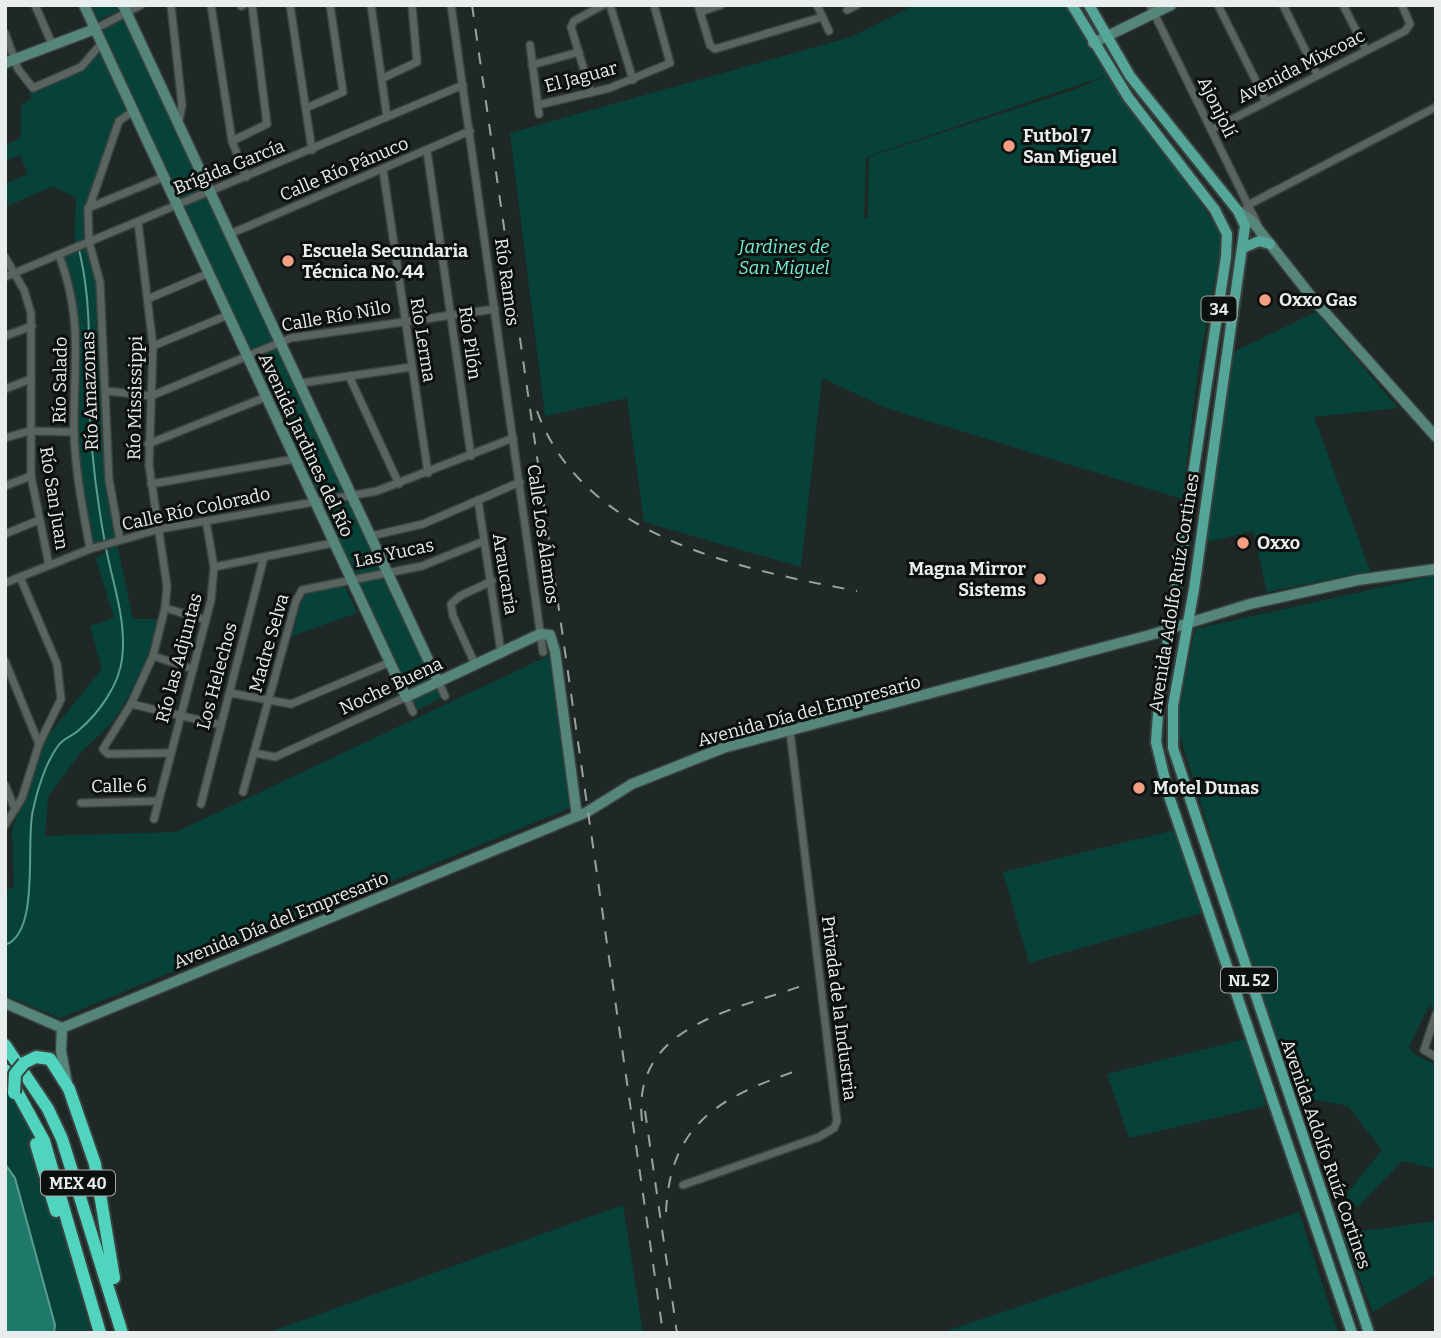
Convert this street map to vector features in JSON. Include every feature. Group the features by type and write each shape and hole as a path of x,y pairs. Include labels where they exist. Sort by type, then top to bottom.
{"highway":[{"name":"MEX 40","path":"5,1045 42,1100 62,1139 122,1333"},
{"path":"83,1277 70,1257 38,1148 14,1093 13,1080 21,1066 35,1058 50,1059 57,1065 69,1088 101,1184 115,1304"},
{"name":"MEX 40","path":"5,1069 44,1141 100,1333"}],"main road":[{"name":"Avenida Adolfo Ruíz Cortines","path":"1072,5 1128,97 1215,210 1227,234 1156,742 1163,775 1352,1333"},
{"path":"1090,5 1106,36 1167,125 1244,215"},
{"name":"Avenida Adolfo Ruíz Cortines","path":"1244,215 1244,248 1171,726 1177,767 1369,1333"},
{"path":"1244,248 1267,240"}],"street":[{"path":"34,5 51,41"},
{"name":"Avenida Jardines del Río","path":"83,5 96,25 101,44 406,698"},
{"path":"10,58 96,25 125,9 141,5"},
{"path":"171,5 182,105 178,127"},
{"path":"211,5 232,141 246,177"},
{"path":"232,141 267,123 252,5"},
{"path":"290,5 312,150"},
{"path":"306,108 343,92 330,5"},
{"path":"371,5 387,117"},
{"path":"383,78 417,62 412,5"},
{"name":"Río Ramos","path":"451,5 513,438"},
{"path":"591,93 572,24 603,5"},
{"path":"610,5 633,79"},
{"name":"El Jaguar","path":"538,105 591,93 668,64 671,58 654,5"},
{"path":"721,5 699,9 712,48 822,17"},
{"path":"817,5 829,31"},
{"path":"847,10 857,5"},
{"path":"1093,43 1152,9 1171,5"},
{"path":"1217,5 1266,101"},
{"path":"1283,5 1317,74"},
{"path":"1343,5 1366,50"},
{"name":"Avenida Mixcoac","path":"1211,130 1405,31 1410,24 1402,5"},
{"name":"Avenida Jardines del Río","path":"125,9 438,681"},
{"name":"Ajonjolí","path":"1152,9 1211,130 1244,215 1267,240"},
{"path":"5,33 10,58 21,75 35,88 81,67 101,44"},
{"path":"530,45 539,114"},
{"path":"532,65 579,52"},
{"name":"Brígida García","path":"9,275 463,85"},
{"path":"1436,107 1244,215 1436,437"},
{"path":"88,208 119,121 133,111"},
{"name":"Calle Río Pánuco","path":"230,234 470,131"},
{"name":"Río Pilón","path":"427,151 471,456"},
{"name":"Río Lerma","path":"383,170 428,473"},
{"path":"88,208 164,177"},
{"name":"Río Amazonas","path":"88,208 89,242 100,282 109,480 120,540"},
{"name":"Río Mississippi","path":"138,222 150,298 153,346 148,444 151,484 166,576 165,608 153,656 131,704 103,745 104,752 112,754 170,753"},
{"name":"Río Salado","path":"59,256 71,287 77,330 74,432 90,549"},
{"name":"Río San Juan","path":"5,257 9,275 28,299 32,326 29,431 31,477 49,565"},
{"path":"150,298 209,273"},
{"name":"Calle Río Nilo","path":"151,396 280,341 404,320 495,309"},
{"path":"153,346 228,315"},
{"path":"5,336 32,326"},
{"path":"301,383 412,367"},
{"path":"349,376 399,484"},
{"path":"5,389 31,379"},
{"path":"107,391 151,396"},
{"path":"148,444 266,397"},
{"path":"5,438 29,431 74,432"},
{"name":"Calle Río Colorado","path":"5,583 90,549 160,529 351,496 399,484 513,438"},
{"name":"Calle Los Álamos","path":"513,438 543,652"},
{"path":"151,484 295,458"},
{"path":"5,486 31,477"},
{"path":"371,536 423,524 520,482"},
{"name":"Araucaria","path":"478,500 501,652"},
{"path":"5,534 39,520"},
{"name":"Río las Adjuntas","path":"154,820 206,620 215,567 206,521"},
{"name":"Las Yucas","path":"349,579 446,559 484,541"},
{"path":"215,567 333,543"},
{"name":"Los Helechos","path":"201,804 264,557"},
{"name":"Avenida Día del Empresario","path":"62,1028 577,816 632,784 723,748 1189,622 1346,583 1436,569"},
{"path":"5,825 17,806 39,744 59,707 60,675 20,577"},
{"name":"Madre Selva","path":"243,792 299,594 304,588 349,579"},
{"path":"475,664 453,616 451,604 460,596 492,581"},
{"path":"165,608 206,620"},
{"name":"Calle Los Álamos","path":"540,634 550,635 553,642 577,816"},
{"name":"Noche Buena","path":"254,753 275,757 540,634"},
{"path":"153,656 193,669"},
{"path":"5,661 39,744"},
{"path":"230,693 268,702 296,703 388,663"},
{"path":"438,681 445,696"},
{"path":"406,698 413,712"},
{"path":"131,704 221,725"},
{"name":"Privada de la Industria","path":"682,1185 819,1137 834,1128 836,1121 790,731"},
{"path":"5,785 17,806"},
{"name":"Calle 6","path":"81,803 158,801"},
{"path":"5,1003 62,1028 62,1056 69,1088"},
{"path":"1436,1014 1425,1052 1436,1057"}],"green space":[{"path":"87,5 118,5 120,10 98,20"},
{"name":"Jardines de San Miguel","path":"915,5 1065,5 1223,236 1198,369 1182,499 886,408 822,378 801,567 644,522 627,398 545,416 510,133 851,37","holes":["1107,75 1079,88 869,157 868,218 864,219 866,157"]},
{"path":"124,17 204,190 179,200 99,28"},
{"path":"101,44 133,111 123,116 100,173 91,208 92,246 98,268 109,480 120,540 90,549 74,432 77,330 59,255 74,249 76,198 53,186 5,207 5,184 28,174 20,155 5,161 5,145 21,138 21,105 31,99 29,86 81,67"},
{"path":"210,192 445,696 413,712 177,206"},
{"path":"1316,312 1398,408 1314,417 1370,571 1267,592 1253,531 1207,542 1233,352"},
{"path":"117,544 133,619 160,619 140,678 112,723 80,753 48,797 45,836 176,832 552,654 572,807 60,1018 5,995 5,891 14,887 12,830 42,743 102,669 90,626 114,618 96,559"},
{"path":"1436,575 1436,1012 1429,1005 1409,1047 1414,1054 1436,1065 1436,1169 1402,1161 1358,1207 1345,1196 1382,1150 1348,1106 1301,1097 1260,994 1179,733 1179,709 1195,629"},
{"path":"344,584 357,613 292,636 303,593"},
{"path":"1175,830 1202,913 1029,963 1003,872"},
{"path":"1245,1039 1266,1106 1129,1138 1107,1074"},
{"path":"5,1085 35,1141 46,1172 91,1333 5,1333"},
{"path":"623,1205 643,1333 267,1333"},
{"path":"1299,1212 1338,1333 940,1333"},
{"path":"1436,1221 1436,1275 1373,1312 1342,1234"}],"shaded area":[{"path":"5,1164 15,1178 55,1325 54,1333 5,1333"}],"waterway":[{"path":"79,250 87,303 92,450 105,543"},
{"path":"5,945 16,937 28,905 31,824 46,768 60,743 79,730 101,707 120,669 123,631 106,548"}],"railway":[{"path":"472,5 663,1333"},
{"path":"537,411 559,454 590,490 628,518 670,540 716,558 857,591"},
{"path":"642,1121 643,1088 653,1062 671,1042 694,1026 721,1013 807,984"},
{"path":"666,1212 677,1156 689,1135 704,1118 745,1091 796,1071"},
{"path":"645,1111 677,1333"}],"place":[{"name":"Futbol 7 San Miguel","path":"1009,146"},
{"name":"Escuela Secundaria Técnica No. 44","path":"288,261"},
{"name":"Oxxo Gas","path":"1265,300"},
{"name":"Oxxo","path":"1243,543"},
{"name":"Magna Mirror Sistems","path":"1040,579"},
{"name":"Motel Dunas","path":"1139,788"}]}
